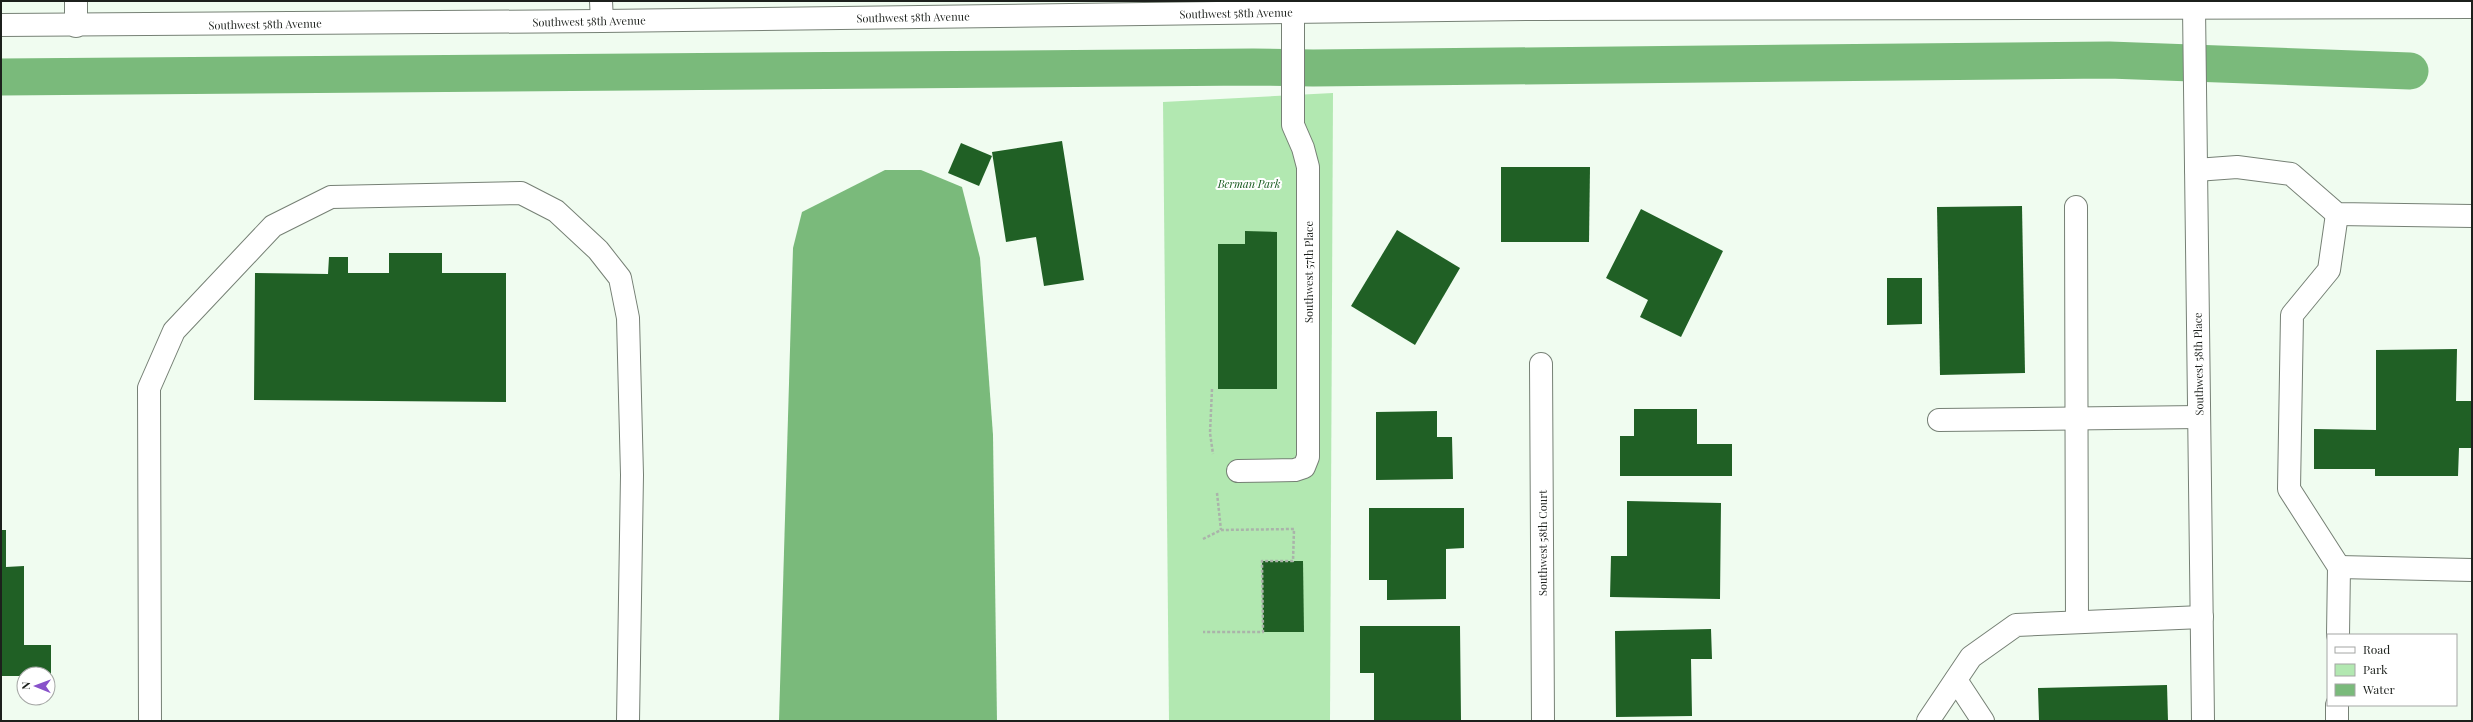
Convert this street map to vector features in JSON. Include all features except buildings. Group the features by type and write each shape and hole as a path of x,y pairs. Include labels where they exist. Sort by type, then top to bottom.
{"street":[{"path":"76,1 76,26"},
{"name":"Southwest 58th Avenue","path":"1,25 76,26 602,11 1293,21 1531,5 2194,8 2472,7"},
{"name":"Southwest 58th Place","path":"2194,8 2203,721"},
{"name":"Southwest 57th Place","path":"1238,471 1295,470 1304,467 1308,457 1308,167 1303,148 1293,125 1293,21"},
{"path":"2196,170 2237,167 2292,174 2337,214 2472,216"},
{"path":"150,721 149,388 174,331 272,226 331,197 521,193 556,210 598,250 620,278 628,318 632,476 628,721"},
{"path":"2076,207 2077,622"},
{"path":"2337,214 2329,270 2292,315 2289,489 2339,567 2338,634"},
{"name":"Southwest 58th Court","path":"1541,364 1544,721"},
{"path":"1939,420 2199,416"},
{"path":"2339,567 2472,570"},
{"path":"1928,721 1971,657 2016,625 2202,617"},
{"path":"1956,680 1983,721"},
{"path":"2337,706 2337,721"}],"path":[{"path":"1203,539 1222,530 1294,529 1293,561 1262,561 1263,632 1203,632"}],"green space":[{"name":"Berman Park","path":"1333,93 1330,721 1169,721 1163,102"}],"water":[{"path":"885,170 921,170 962,187 980,258 993,435 997,721 779,721 793,248 802,212"}],"waterway":[{"path":"1,77 1253,67 1313,68 2109,60 2410,71"}]}
